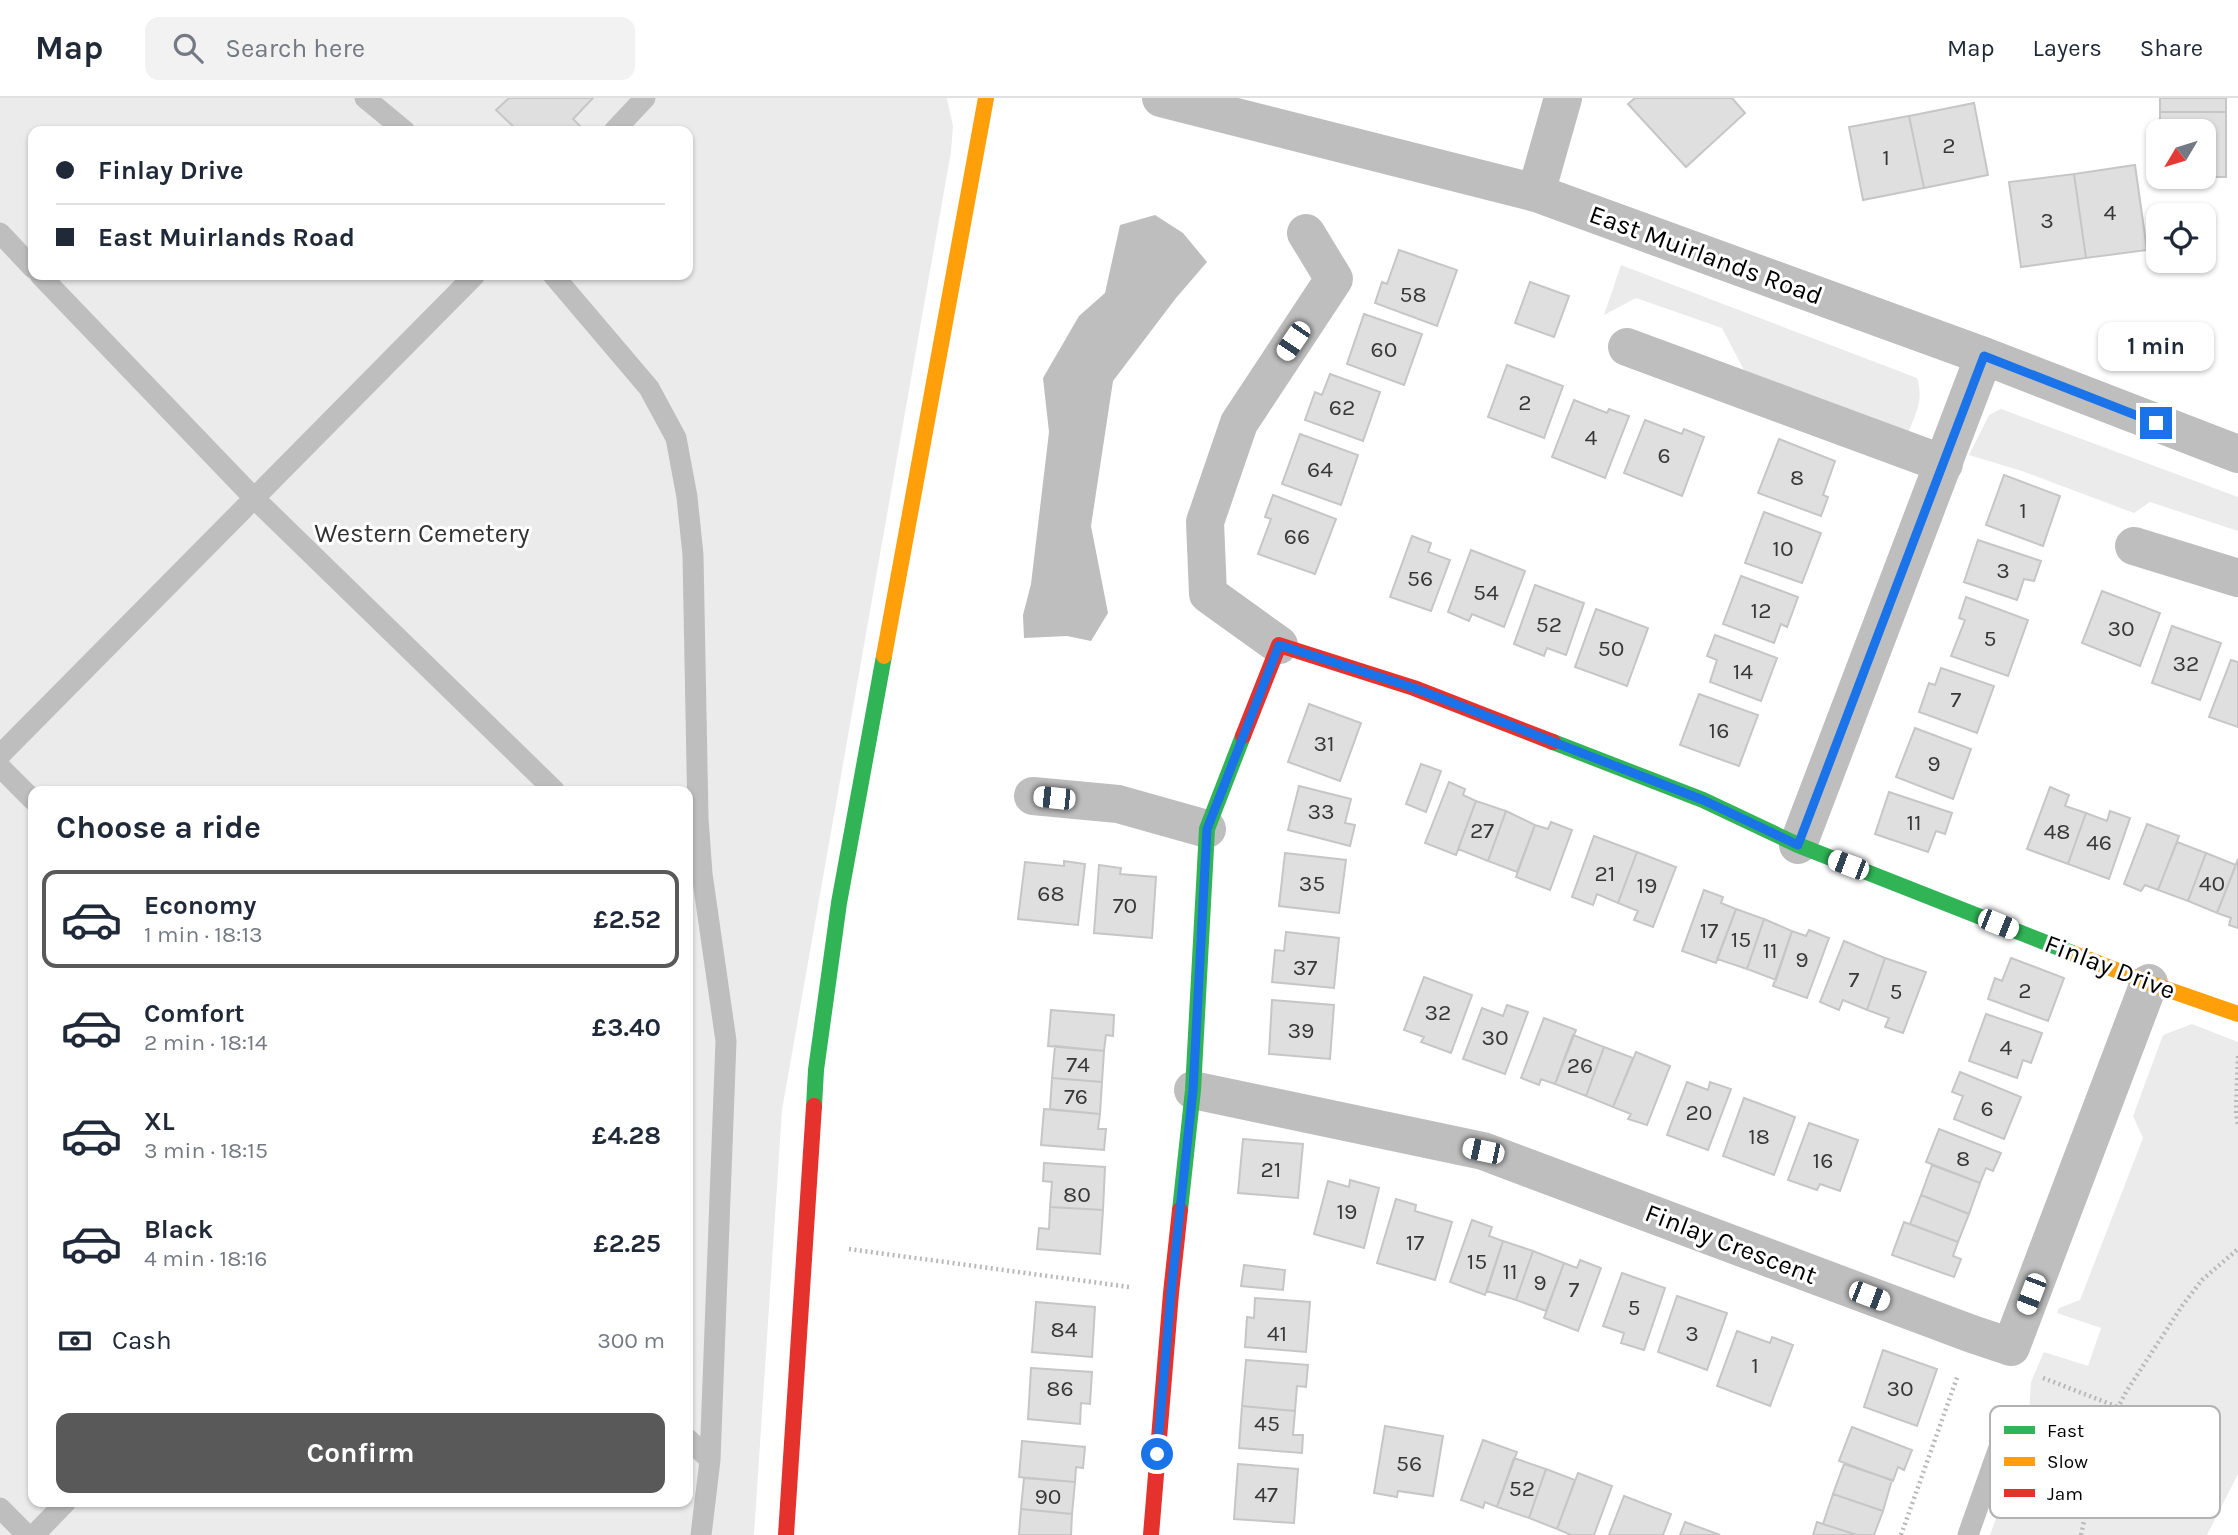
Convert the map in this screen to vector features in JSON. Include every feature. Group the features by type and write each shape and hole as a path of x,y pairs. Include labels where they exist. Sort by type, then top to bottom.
{"street":[{"path":"786,1535 816,1070 839,903 986,98"},
{"name":"East Muirlands Road","path":"1161,98 1536,193 2235,445"},
{"path":"1536,193 1563,98"},
{"name":"Finlay Drive","path":"1306,233 1334,279 1239,423 1205,522 1208,594 1279,645 1414,688 1703,800 1798,845 2148,983 2238,1014"},
{"path":"1627,347 1944,464"},
{"path":"1798,845 1984,356"},
{"path":"2134,547 2238,578"},
{"path":"1151,1535 1171,1293 1193,1090 1207,829 1279,645"},
{"path":"1033,796 1118,804 1207,829"},
{"name":"Finlay Crescent","path":"1193,1090 1483,1151 1972,1334 2011,1346 2148,983"}],"lane":[{"path":"365,98 399,126"},
{"path":"619,126 645,98"},
{"path":"0,233 28,263"},
{"path":"45,280 254,498 550,786"},
{"path":"0,755 470,280"},
{"path":"557,280 649,388 676,438 687,497 693,555 698,818 695,878 726,1041 710,1460 701,1535"},
{"path":"0,767 28,795"},
{"path":"693,1443 710,1460"},
{"path":"1968,1535 1990,1473"},
{"path":"34,1535 61,1507"},
{"path":"0,1508 27,1535"}],"path":[{"path":"2238,1056 2238,1125"},
{"path":"805,1244 1171,1293"},
{"path":"2119,1406 2182,1306 2202,1280 2238,1249"},
{"path":"1900,1535 1972,1334"}],"green space":[{"name":"Western Cemetery","path":"0,98 947,98 953,126 951,152 782,1110 754,1535 0,1535"},
{"path":"1621,265 1917,378 1919,400 1907,435 1746,374 1722,328 1636,298 1604,315"},
{"path":"2001,409 2238,497 2238,531 2150,502 2134,513 2022,471 1969,455 1989,415"},
{"path":"2192,1024 2238,1042 2238,1474 2220,1509 2220,1406 2030,1406 2031,1382 2044,1352 2088,1366 2101,1328 2057,1313 2059,1308 2080,1300 2143,1138 2133,1116 2163,1035"},
{"path":"1996,1518 2216,1518 2207,1535 1990,1535"}],"shaded area":[{"path":"1155,215 1183,233 1207,262 1113,381 1091,526 1108,613 1091,641 1067,636 1024,638 1023,615 1031,584 1049,432 1043,378 1079,316 1105,293 1120,225"}],"building":[{"path":"509,98 593,98 573,119 580,126 513,126 496,110"},
{"path":"1635,98 1732,98 1745,113 1686,167 1628,104"},
{"path":"2160,98 2226,98 2226,112 2160,112"},
{"path":"1974,103 1988,175 1924,188 1909,116"},
{"path":"2160,112 2226,112 2226,177 2216,177 2216,119 2160,119"},
{"path":"1909,116 1924,188 1863,200 1849,127"},
{"path":"2135,165 2146,250 2086,258 2074,174"},
{"path":"2074,174 2086,258 2021,267 2009,182"},
{"path":"1399,250 1457,270 1437,326 1375,303 1382,282 1387,284"},
{"path":"1530,282 1569,296 1554,337 1515,323"},
{"path":"1364,314 1422,334 1404,385 1347,364"},
{"path":"1507,365 1563,386 1544,438 1488,417"},
{"path":"1330,374 1380,392 1363,441 1305,420 1315,392 1322,395"},
{"path":"1574,400 1607,413 1609,409 1629,416 1605,478 1552,457"},
{"path":"1645,420 1682,434 1684,429 1704,437 1682,496 1624,473"},
{"path":"1300,434 1358,455 1341,505 1282,484"},
{"path":"1779,439 1835,461 1823,495 1828,497 1821,516 1758,493"},
{"path":"2004,475 2060,496 2043,546 1986,525"},
{"path":"1273,495 1336,519 1315,574 1258,554 1271,519 1265,517"},
{"path":"1764,512 1821,533 1802,583 1745,563"},
{"path":"1412,536 1431,543 1428,552 1450,560 1431,611 1390,597"},
{"path":"1978,540 2041,561 2034,581 2024,579 2017,600 1964,582"},
{"path":"1471,550 1525,571 1504,627 1472,614 1469,621 1448,612"},
{"path":"1741,576 1798,597 1787,627 1781,624 1774,643 1723,624"},
{"path":"1535,585 1584,603 1566,655 1547,648 1544,656 1514,644"},
{"path":"2102,591 2160,613 2140,666 2082,643"},
{"path":"1966,597 2028,620 2008,676 1951,656 1965,620 1959,618"},
{"path":"1596,609 1648,628 1627,686 1575,667"},
{"path":"2172,626 2221,643 2200,700 2152,683"},
{"path":"1715,635 1777,658 1761,701 1710,682 1717,660 1707,656"},
{"path":"2231,660 2238,662 2238,727 2209,717"},
{"path":"1941,668 1994,686 1977,733 1919,712 1929,683 1935,685"},
{"path":"1699,694 1758,715 1739,766 1680,745"},
{"path":"1309,704 1361,723 1340,781 1288,762"},
{"path":"1915,728 1971,749 1953,799 1896,777"},
{"path":"1421,764 1441,771 1426,812 1406,804"},
{"path":"1449,782 1465,789 1463,795 1476,801 1456,855 1425,843"},
{"path":"1299,786 1351,799 1345,823 1355,825 1350,846 1288,830"},
{"path":"2050,787 2069,795 2065,806 2086,813 2068,864 2027,849"},
{"path":"1889,792 1952,813 1945,834 1936,831 1928,852 1875,834"},
{"path":"1476,801 1506,811 1488,861 1458,849"},
{"path":"1506,811 1535,825 1517,872 1488,861"},
{"path":"2110,811 2130,818 2109,879 2068,864 2086,813 2107,821"},
{"path":"1551,822 1572,830 1550,890 1516,877 1535,825 1548,829"},
{"path":"2147,824 2179,836 2158,890 2145,885 2141,891 2124,884"},
{"path":"1594,836 1637,852 1618,903 1597,894 1593,905 1572,897"},
{"path":"2177,842 2206,853 2188,901 2158,890"},
{"path":"1637,852 1676,867 1653,927 1634,920 1638,911 1618,903"},
{"path":"1285,853 1346,860 1339,913 1279,906"},
{"path":"2206,853 2236,865 2217,913 2188,901"},
{"path":"2238,859 2238,928 2229,925 2231,918 2217,913"},
{"path":"1064,861 1085,864 1078,925 1018,919 1025,862 1064,866"},
{"path":"1099,865 1121,868 1120,874 1156,877 1152,938 1094,933"},
{"path":"1704,890 1723,897 1721,903 1736,909 1716,963 1682,951"},
{"path":"1736,909 1764,919 1747,969 1717,959"},
{"path":"1764,919 1792,931 1776,980 1747,969"},
{"path":"1809,930 1829,938 1807,998 1773,986 1792,931 1806,936"},
{"path":"1286,932 1339,938 1334,988 1272,982 1275,950 1284,951"},
{"path":"1844,941 1885,958 1867,1010 1843,1000 1839,1010 1820,1002"},
{"path":"1885,958 1926,972 1903,1033 1885,1027 1889,1018 1867,1010"},
{"path":"2011,958 2064,978 2048,1021 1988,999 1995,978 2002,981"},
{"path":"1424,977 1472,995 1451,1053 1421,1042 1424,1037 1404,1030"},
{"path":"1272,1000 1334,1005 1330,1059 1269,1054"},
{"path":"1507,1005 1528,1012 1505,1074 1463,1059 1482,1008 1503,1016"},
{"path":"1051,1010 1114,1015 1113,1036 1106,1035 1104,1051 1048,1046"},
{"path":"1986,1014 2042,1033 2031,1063 2023,1060 2017,1078 1969,1061"},
{"path":"1544,1018 1576,1030 1555,1084 1541,1079 1539,1085 1521,1078"},
{"path":"1573,1035 1604,1047 1586,1096 1555,1084"},
{"path":"1055,1046 1104,1051 1102,1082 1052,1078"},
{"path":"1604,1047 1633,1058 1613,1107 1586,1096"},
{"path":"1636,1052 1670,1066 1647,1125 1628,1119 1631,1114 1613,1107"},
{"path":"1960,1072 2021,1097 2004,1139 1954,1119 1963,1096 1952,1092"},
{"path":"1052,1078 1102,1082 1100,1114 1050,1109"},
{"path":"1687,1082 1708,1090 1710,1082 1731,1089 1708,1150 1667,1135"},
{"path":"1744,1098 1795,1117 1774,1175 1723,1156"},
{"path":"1044,1109 1100,1114 1098,1129 1106,1129 1104,1150 1041,1145"},
{"path":"1809,1123 1858,1140 1840,1191 1820,1184 1817,1190 1788,1180"},
{"path":"1939,1129 2001,1153 1993,1171 1986,1168 1980,1183 1926,1162"},
{"path":"1243,1139 1303,1144 1298,1198 1238,1193"},
{"path":"1044,1163 1105,1167 1103,1210 1050,1207 1052,1182 1043,1181"},
{"path":"1932,1165 1980,1183 1969,1214 1921,1195"},
{"path":"1350,1180 1379,1188 1364,1248 1314,1234 1328,1181 1349,1187"},
{"path":"1921,1195 1969,1214 1958,1242 1910,1224"},
{"path":"1396,1199 1416,1205 1415,1211 1452,1222 1435,1280 1377,1263"},
{"path":"1050,1207 1103,1210 1100,1254 1037,1249 1039,1228 1049,1229"},
{"path":"1472,1220 1492,1227 1489,1236 1503,1241 1485,1295 1450,1282"},
{"path":"1904,1222 1958,1242 1953,1256 1961,1259 1954,1277 1892,1255"},
{"path":"1503,1241 1533,1251 1516,1300 1487,1291"},
{"path":"1533,1251 1564,1263 1546,1311 1516,1300"},
{"path":"1580,1260 1601,1268 1578,1331 1544,1318 1564,1263 1577,1268"},
{"path":"1244,1265 1285,1270 1283,1290 1241,1286"},
{"path":"1622,1273 1665,1288 1644,1350 1621,1343 1624,1333 1603,1326"},
{"path":"1677,1296 1727,1313 1707,1370 1658,1352"},
{"path":"1255,1298 1310,1302 1306,1352 1245,1347 1247,1317 1254,1318"},
{"path":"1036,1302 1095,1307 1092,1357 1032,1352"},
{"path":"1737,1331 1770,1343 1772,1337 1793,1345 1770,1406 1717,1386"},
{"path":"1883,1350 1937,1369 1917,1426 1864,1407"},
{"path":"1246,1360 1308,1365 1306,1387 1297,1386 1295,1411 1242,1406"},
{"path":"1031,1368 1092,1372 1090,1404 1081,1403 1080,1424 1028,1419"},
{"path":"1242,1406 1295,1411 1293,1435 1303,1435 1302,1453 1239,1448"},
{"path":"1385,1426 1443,1436 1433,1496 1398,1491 1397,1497 1374,1493"},
{"path":"1852,1427 1912,1450 1904,1470 1898,1467 1893,1481 1839,1461"},
{"path":"1483,1440 1517,1452 1497,1507 1485,1502 1483,1508 1461,1500"},
{"path":"1022,1441 1085,1447 1083,1468 1076,1467 1075,1482 1019,1477"},
{"path":"1514,1458 1546,1469 1529,1518 1497,1507"},
{"path":"1238,1464 1298,1469 1294,1523 1234,1519"},
{"path":"1844,1464 1892,1480 1883,1511 1833,1494"},
{"path":"1546,1469 1575,1480 1557,1529 1529,1518"},
{"path":"1578,1473 1612,1486 1594,1535 1571,1535 1557,1529"},
{"path":"1024,1478 1075,1482 1072,1514 1021,1509"},
{"path":"1833,1494 1883,1511 1874,1535 1857,1535 1823,1524"},
{"path":"1624,1496 1671,1514 1663,1535 1609,1535"},
{"path":"1021,1509 1072,1514 1071,1535 1019,1535"},
{"path":"1685,1522 1720,1535 1680,1535"},
{"path":"1817,1522 1823,1524 1857,1535 1813,1535"}],"traffic: fast":[{"path":"814,1106 816,1070 839,903 884,656"},
{"path":"1180,1210 1193,1090 1207,829 1243,736"},
{"path":"1553,742 1703,800 1798,845 2072,953"}],"traffic: slow":[{"path":"884,656 986,98"},
{"path":"2072,953 2238,1014"}],"traffic: jam":[{"path":"1243,736 1279,645 1414,688 1553,742"},
{"path":"786,1535 814,1106"},
{"path":"1151,1535 1180,1210"}],"route":[{"path":"1157,1454 1193,1090 1207,829 1279,645 1414,688 1703,800 1798,845 1984,356 2156,423"}]}
